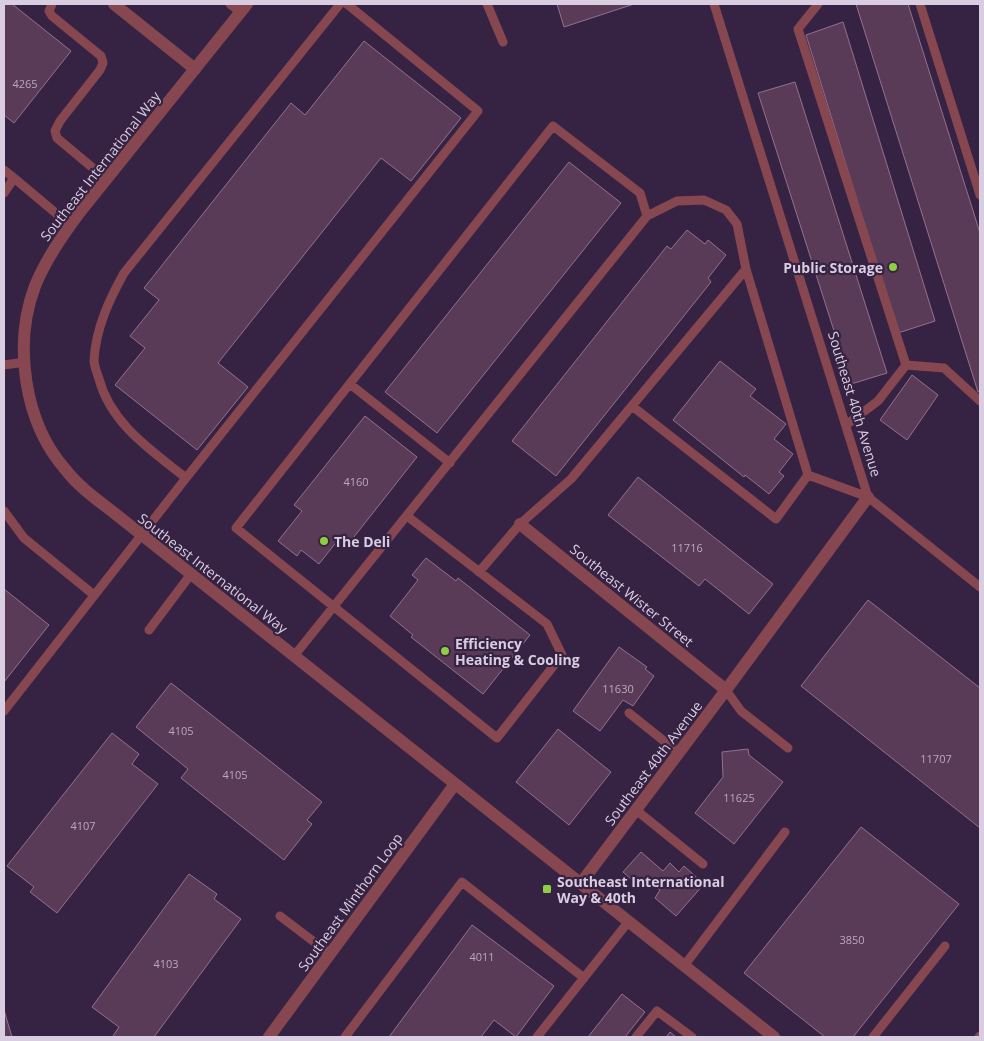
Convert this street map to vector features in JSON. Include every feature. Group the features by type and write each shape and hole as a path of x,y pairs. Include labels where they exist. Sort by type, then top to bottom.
{"street":[{"path":"114,4 195,69"},
{"name":"Southeast International Way","path":"244,8 70,226 48,260 35,287 27,317 24,362 29,400 42,434 65,470 141,535 774,1037"},
{"name":"Southeast 40th Avenue","path":"581,883 679,754 868,497"},
{"name":"Southeast Wister Street","path":"520,524 726,690"},
{"name":"Southeast Minthorn Loop","path":"269,1037 455,784"}],"lane":[{"path":"52,4 49,11 52,16 101,56 103,63 100,70 60,121 56,131 57,138 106,180"},
{"path":"230,4 244,8"},
{"path":"186,478 138,440 116,416 101,389 94,362 100,326 111,297 124,273 340,4"},
{"path":"4,711 186,478 478,111 347,4"},
{"path":"487,4 503,42"},
{"name":"Southeast 40th Avenue","path":"714,4 868,497"},
{"path":"818,4 798,29 906,365"},
{"path":"920,4 980,195"},
{"path":"407,516 547,624 562,654 497,738 236,528 553,126 640,193 647,216"},
{"path":"4,170 70,226"},
{"path":"4,193 14,178"},
{"path":"294,656 647,216 677,201 704,200 726,210 737,224 746,269 808,475"},
{"path":"479,572 520,524 571,479 746,269"},
{"path":"4,365 24,362"},
{"path":"846,425 878,401 906,365"},
{"path":"906,365 944,368 980,401"},
{"path":"350,384 450,462"},
{"path":"632,406 776,519 808,475"},
{"path":"808,475 868,497 980,586"},
{"path":"4,511 24,538 94,595"},
{"path":"149,630 191,574"},
{"path":"726,690 740,711 788,748"},
{"path":"629,714 679,754"},
{"path":"636,810 703,864"},
{"path":"684,966 785,832"},
{"path":"345,1037 462,882 584,978"},
{"path":"280,916 330,954"},
{"path":"537,1037 628,921"},
{"path":"873,1037 945,946"},
{"path":"636,1037 656,1011 692,1037"}],"building":[{"path":"4,4 12,4 71,51 14,123 4,115"},
{"path":"557,4 634,4 564,27"},
{"path":"856,4 908,4 980,233 980,391 978,392"},
{"path":"843,22 935,321 898,333 806,35"},
{"path":"364,41 461,118 411,181 381,158 218,363 248,387 197,450 115,385 145,348 130,336 159,300 144,288 291,103 305,115"},
{"path":"795,82 887,373 851,384 758,93"},
{"path":"569,162 621,203 437,433 385,392"},
{"path":"687,230 705,244 708,240 726,255 708,278 711,282 556,476 512,441 667,246 671,249"},
{"path":"720,361 756,389 750,396 786,424 774,439 793,454 779,472 784,476 769,494 745,475 744,477 673,420"},
{"path":"912,375 938,395 907,440 880,420"},
{"path":"365,416 417,457 346,547 338,540 319,564 301,550 297,556 278,541 302,511 294,505"},
{"path":"638,477 773,584 749,614 705,579 699,586 608,515"},
{"path":"426,558 456,581 458,578 530,635 483,694 411,637 413,635 390,616 418,580 412,575"},
{"path":"4,589 49,625 4,682"},
{"path":"868,600 980,688 980,828 801,686"},
{"path":"619,647 647,667 645,669 654,676 633,706 623,700 600,731 573,711"},
{"path":"171,683 322,802 307,820 312,824 284,860 181,778 188,769 136,727"},
{"path":"558,729 611,772 569,825 516,782"},
{"path":"112,733 139,754 132,764 158,784 57,913 30,892 34,887 7,866"},
{"path":"748,749 749,755 783,782 734,844 695,813 723,777 722,752"},
{"path":"861,827 959,904 853,1037 825,1037 744,973"},
{"path":"641,852 663,871 670,863 679,872 684,866 704,884 676,916 655,898 660,890 652,884 640,887 623,872"},
{"path":"189,874 217,894 214,899 241,919 154,1037 115,1037 113,1036 119,1027 92,1007"},
{"path":"472,925 554,986 516,1037 494,1020 481,1037 389,1037"},
{"path":"622,994 645,1012 625,1037 588,1037"},
{"path":"4,1010 12,1037 4,1037"},
{"path":"670,1032 676,1037 666,1037"}],"place":[{"name":"Public Storage","path":"893,267"},
{"name":"The Deli","path":"324,541"},
{"name":"Efficiency Heating & Cooling","path":"445,651"},
{"name":"Southeast International Way & 40th","path":"547,889"}]}
